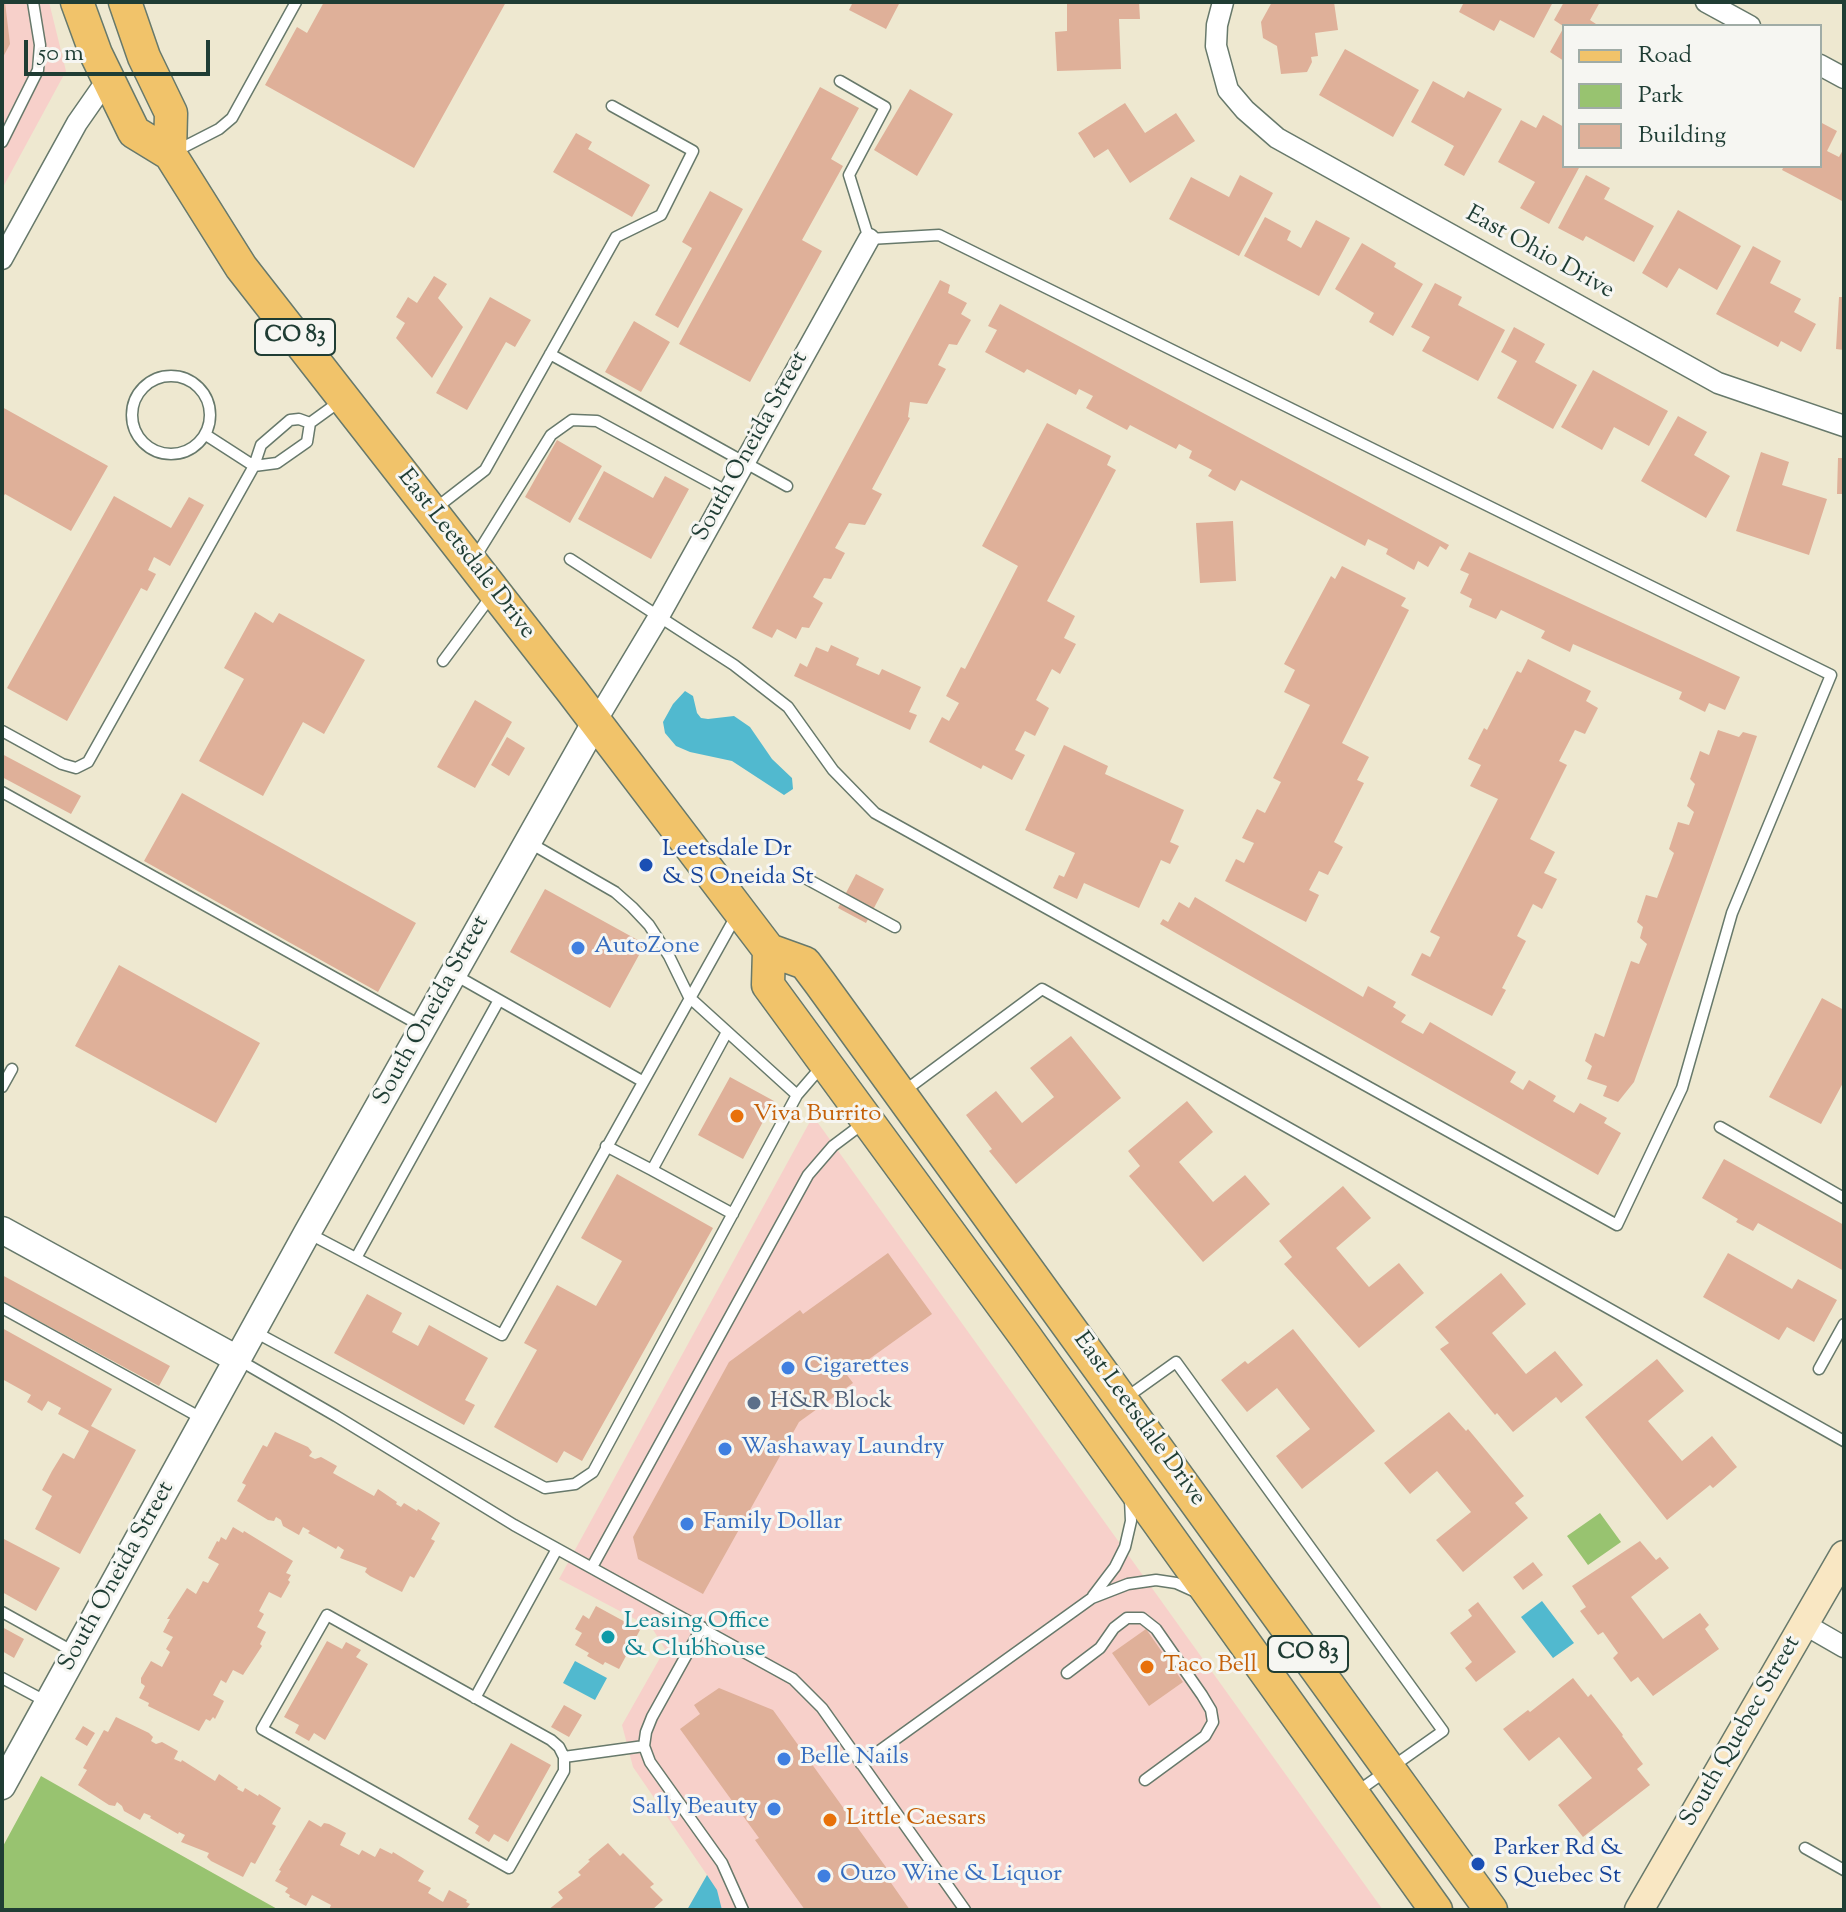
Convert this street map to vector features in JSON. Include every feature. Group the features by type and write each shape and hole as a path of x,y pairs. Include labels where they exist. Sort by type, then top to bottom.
{"main road":[{"name":"East Leetsdale Drive","path":"77,2 134,132 170,154 241,267 769,950 805,963 1124,1399 1491,1910"},
{"path":"125,2 144,57 171,113 170,154"},
{"name":"East Leetsdale Drive","path":"769,950 768,985 1436,1910"},
{"name":"South Quebec Street","path":"1639,1910 1844,1555"}],"street":[{"name":"East Ohio Drive","path":"1223,2 1216,46 1228,90 1277,138 1718,383 1844,426"},
{"path":"1706,2 1746,24"},
{"path":"1822,66 1844,78"},
{"path":"2,259 77,123 100,90 111,85"},
{"name":"South Oneida Street","path":"2,1786 307,1233 527,842 658,618 869,239"},
{"path":"2,1230 237,1359"},
{"path":"1804,1624 1844,1647"}],"lane":[{"path":"2,142 38,70 40,45 33,2"},
{"path":"170,154 219,129 232,118 296,2"},
{"path":"570,559 734,665 788,707 833,770 875,813 1617,1225 1682,1088 1732,913 1831,675 939,235 869,239 849,175 885,107 840,81"},
{"path":"431,511 485,470 616,237 661,215 693,151 612,106"},
{"path":"550,354 787,486"},
{"path":"167,375 180,376 193,382 202,390 210,407 206,435 192,449 177,454 151,448 140,440 133,427 132,407 138,394 149,382 167,375"},
{"path":"206,435 254,466 283,460 307,442 310,423 343,398"},
{"path":"2,731 62,764 76,768 88,762 254,466 261,445 290,420 310,423"},
{"path":"472,563 551,435 572,420 597,421 728,492"},
{"path":"443,661 494,592"},
{"path":"2,792 424,1027"},
{"path":"527,842 615,892 632,907 649,925 669,956 689,997 797,1095"},
{"path":"807,879 895,927"},
{"path":"307,1233 502,1335 739,910"},
{"path":"453,974 642,1081"},
{"path":"900,1094 1042,989 1844,1441"},
{"path":"356,1258 499,1000"},
{"path":"652,1170 727,1032"},
{"path":"253,1331 545,1488 575,1484 593,1472 797,1095 824,1063"},
{"path":"2,1087 12,1069"},
{"path":"592,1567 808,1175 833,1146 867,1120"},
{"path":"1720,1127 1844,1198"},
{"path":"606,1146 733,1214"},
{"path":"2,1308 204,1420"},
{"path":"1819,1369 1844,1324"},
{"path":"237,1359 557,1549 702,1627 799,1684 822,1708 965,1910"},
{"path":"1124,1399 1176,1362 1443,1731 1353,1795"},
{"path":"1092,1598 1115,1567 1127,1541 1131,1512 1125,1478"},
{"path":"475,1698 557,1549"},
{"path":"861,1764 1092,1598 1135,1582 1166,1581 1195,1592 1223,1613"},
{"path":"2,1612 76,1653"},
{"path":"327,1615 551,1740 564,1757 563,1775 509,1868 262,1729 327,1615"},
{"path":"1067,1673 1100,1648 1114,1628 1127,1618 1142,1618 1156,1629 1208,1704 1213,1722 1205,1736 1145,1780"},
{"path":"702,1627 652,1717 644,1746 650,1762 722,1863 743,1910"},
{"path":"2,1678 48,1703"},
{"path":"564,1757 644,1746"},
{"path":"1805,1848 1844,1870"}],"shaded area":[{"path":"2,2 49,2 66,71 2,189"},
{"path":"813,1116 1383,1910 687,1910 707,1875 633,1767 622,1725 665,1649 652,1628 559,1579"}],"green space":[{"path":"1600,1513 1621,1542 1588,1565 1567,1536"},
{"path":"41,1776 279,1910 2,1910 2,1848"}],"water":[{"path":"685,691 693,696 701,718 734,716 750,727 772,759 792,778 793,789 784,795 732,761 676,746 665,733 663,722"},
{"path":"1542,1601 1574,1643 1553,1658 1521,1617"},
{"path":"575,1661 607,1678 595,1700 563,1683"},
{"path":"707,1875 717,1890 722,1910 687,1910"}],"building":[{"path":"2,2 5,2 10,44 2,59"},
{"path":"324,2 506,2 414,168 265,85 297,27 307,33"},
{"path":"853,2 900,2 886,29 849,10"},
{"path":"1067,2 1139,2 1140,19 1119,19 1121,69 1057,71 1055,32 1067,31"},
{"path":"1272,2 1334,2 1338,30 1315,33 1318,56 1311,57 1307,72 1281,74 1277,46 1263,38 1261,22"},
{"path":"1464,2 1553,2 1534,38 1500,20 1494,31 1459,12"},
{"path":"1564,2 1600,2 1590,20 1596,24 1562,25 1554,20"},
{"path":"1562,31 1562,60 1550,52"},
{"path":"1345,49 1419,90 1393,137 1319,95"},
{"path":"1433,81 1464,98 1468,91 1502,109 1464,176 1444,165 1454,146 1411,122"},
{"path":"820,87 859,108 831,159 843,166 802,240 822,251 750,382 679,344"},
{"path":"910,89 953,114 917,176 874,150"},
{"path":"1125,103 1145,133 1176,113 1195,141 1130,183 1108,149 1094,158 1078,133"},
{"path":"1543,115 1562,126 1562,168 1579,168 1549,224 1520,208 1535,182 1498,162 1521,120 1536,128"},
{"path":"1822,123 1837,131 1827,151 1839,157 1844,148 1844,202 1782,170 1822,168"},
{"path":"576,133 592,142 588,149 650,185 632,217 553,172"},
{"path":"1240,175 1273,193 1239,256 1169,219 1191,177 1229,197"},
{"path":"1586,175 1610,188 1604,199 1654,226 1634,262 1586,236 1583,241 1558,228"},
{"path":"710,191 743,209 678,328 655,315 692,248 682,242"},
{"path":"1678,210 1741,246 1717,290 1679,268 1667,288 1642,273"},
{"path":"1265,217 1291,231 1287,240 1301,248 1316,220 1350,238 1319,296 1244,256"},
{"path":"1362,243 1423,284 1393,336 1369,322 1374,313 1335,289"},
{"path":"1753,246 1781,261 1770,283 1801,299 1794,312 1816,324 1801,352 1781,341 1778,347 1716,314"},
{"path":"434,276 447,284 438,298 463,327 432,378 396,338 405,323 396,317 408,297 417,303"},
{"path":"940,280 950,285 948,293 967,303 961,314 971,320 957,345 949,344 938,365 946,369 927,404 910,402 910,418 872,489 882,494 865,525 849,523 835,548 845,553 831,579 824,578 813,597 823,603 809,628 802,627 796,639 777,629 772,638 752,628"},
{"path":"1435,283 1462,297 1458,305 1505,330 1478,381 1422,351 1430,337 1411,327"},
{"path":"490,297 531,320 515,347 506,342 467,410 436,393"},
{"path":"1839,297 1844,297 1844,350 1836,349"},
{"path":"1000,304 1449,545 1446,550 1440,546 1428,567 1418,561 1414,570 1386,554 1388,549 1368,539 1365,546 1241,480 1235,491 1208,476 1212,470 1189,458 1192,451 1179,444 1176,449 1130,425 1127,430 1086,408 1093,396 1079,389 1076,395 1027,369 1024,373 985,352 997,330 988,326"},
{"path":"634,321 670,342 641,392 605,372"},
{"path":"1514,327 1545,344 1535,362 1577,385 1553,429 1497,398 1517,361 1501,352"},
{"path":"1593,370 1668,411 1649,446 1614,427 1602,450 1561,427"},
{"path":"2,407 108,466 71,531 5,494 2,499"},
{"path":"1678,416 1707,432 1694,455 1730,476 1706,518 1641,481"},
{"path":"1047,423 1111,456 1107,465 1116,470 1047,601 1075,616 1064,638 1076,644 1060,674 1052,669 1036,700 1049,708 1035,736 1025,731 1015,750 1025,755 1012,780 983,765 981,769 929,742 942,717 949,721 959,703 946,696 961,667 965,669 1018,566 982,546"},
{"path":"557,440 602,466 570,523 525,497"},
{"path":"1761,452 1789,462 1782,485 1827,499 1809,555 1736,531"},
{"path":"1838,458 1844,458 1844,494 1837,494"},
{"path":"604,471 653,498 665,476 689,489 651,559 578,519"},
{"path":"114,496 171,528 189,497 204,505 170,566 154,557 148,570 156,574 147,591 141,588 67,721 7,688"},
{"path":"1233,521 1236,581 1200,583 1196,523"},
{"path":"1469,552 1740,677 1725,710 1709,703 1705,712 1679,699 1682,692 1573,644 1570,652 1541,638 1545,631 1501,610 1496,619 1469,607 1472,599 1460,593 1469,574 1460,570"},
{"path":"1342,566 1406,598 1401,606 1409,610 1342,743 1369,757 1357,780 1364,783 1334,842 1343,847 1328,875 1319,871 1309,890 1319,895 1306,922 1225,881 1236,859 1244,863 1254,843 1242,838 1257,809 1265,813 1281,782 1273,778 1310,705 1284,692 1295,670 1284,664 1331,576 1335,579"},
{"path":"255,612 273,623 279,613 365,660 324,734 303,722 263,796 199,761 244,679 224,668"},
{"path":"831,645 859,658 856,665 879,675 882,669 921,687 909,712 917,715 910,730 794,676 800,663 807,667 816,647 828,652"},
{"path":"1528,659 1591,691 1586,701 1598,708 1585,734 1575,730 1559,761 1567,765 1530,839 1555,852 1544,873 1557,879 1542,909 1533,904 1517,936 1526,941 1502,988 1506,990 1492,1016 1411,975 1422,953 1430,957 1440,937 1430,932 1498,799 1470,786 1481,765 1468,759 1484,728 1487,730 1517,671 1521,673"},
{"path":"475,700 512,722 475,788 437,767"},
{"path":"1718,730 1739,737 1743,732 1757,736 1634,1082 1618,1102 1603,1096 1607,1086 1587,1079 1592,1066 1585,1061 1595,1033 1604,1037 1631,961 1639,964 1647,944 1640,938 1643,927 1637,922 1646,895 1657,898 1674,853 1669,849 1678,822 1689,825 1694,812 1687,806 1695,784 1690,779 1700,751 1709,755"},
{"path":"507,737 525,748 509,776 491,765"},
{"path":"1064,745 1108,766 1105,774 1184,810 1170,842 1179,846 1170,864 1161,860 1139,908 1084,883 1077,899 1053,888 1059,875 1064,877 1075,853 1025,830"},
{"path":"2,754 81,796 71,814 2,777"},
{"path":"182,793 416,923 378,992 144,861"},
{"path":"856,874 884,889 866,923 838,908"},
{"name":"AutoZone","path":"545,889 645,944 610,1008 510,952"},
{"path":"1195,897 1363,997 1368,986 1396,1002 1393,1007 1406,1015 1401,1022 1423,1034 1430,1022 1516,1072 1510,1082 1523,1090 1529,1080 1556,1096 1553,1101 1574,1113 1580,1103 1607,1118 1604,1123 1621,1133 1598,1175 1160,924 1163,919 1168,922 1179,902 1189,908"},
{"path":"119,965 260,1043 216,1123 75,1046"},
{"path":"1822,998 1844,1010 1844,1081 1821,1124 1769,1097"},
{"path":"1071,1036 1121,1098 1016,1184 989,1151 992,1149 966,1115 996,1091 1022,1123 1054,1097 1030,1068"},
{"path":"730,1077 774,1101 743,1159 698,1135"},
{"path":"1187,1101 1213,1132 1179,1162 1213,1202 1245,1175 1270,1204 1203,1262 1129,1176 1140,1166 1128,1151"},
{"path":"1724,1159 1844,1225 1844,1271 1758,1223 1753,1231 1702,1198"},
{"path":"617,1174 713,1228 582,1461 564,1451 557,1463 494,1427 537,1350 524,1343 557,1285 596,1306 622,1261 581,1238"},
{"path":"1343,1186 1371,1218 1336,1248 1369,1287 1399,1263 1424,1293 1359,1348 1284,1264 1292,1257 1279,1241"},
{"path":"888,1253 932,1314 847,1375 853,1383 799,1422 703,1594 638,1559 633,1537 729,1362 800,1310 803,1314"},
{"path":"1728,1253 1792,1289 1798,1279 1837,1300 1814,1342 1787,1327 1779,1340 1703,1297"},
{"path":"1501,1273 1526,1304 1492,1333 1526,1374 1555,1351 1583,1385 1561,1403 1556,1397 1513,1432 1440,1349 1449,1343 1435,1327"},
{"path":"2,1275 170,1366 159,1386 2,1301"},
{"path":"367,1294 402,1313 392,1332 418,1346 429,1325 488,1358 465,1400 475,1405 464,1425 334,1353"},
{"path":"2,1328 112,1389 91,1426 136,1450 80,1554 35,1529 52,1496 42,1490 52,1471 63,1453 74,1459 89,1431 58,1414 61,1408 48,1401 42,1411 27,1402 31,1395 2,1379"},
{"path":"1293,1329 1375,1431 1302,1489 1276,1456 1310,1429 1277,1388 1247,1412 1221,1380 1245,1361 1248,1364"},
{"path":"1657,1359 1684,1391 1648,1421 1682,1461 1712,1436 1737,1467 1667,1520 1585,1417"},
{"path":"1449,1412 1466,1431 1468,1429 1524,1496 1515,1503 1528,1518 1463,1572 1436,1540 1471,1512 1437,1471 1410,1494 1384,1463"},
{"path":"275,1432 308,1447 312,1452 309,1456 315,1459 321,1457 337,1466 333,1473 374,1496 378,1489 401,1507 404,1503 440,1523 431,1539 435,1541 414,1578 410,1576 402,1592 370,1576 365,1572 367,1568 340,1558 344,1550 338,1546 336,1549 303,1527 299,1535 283,1526 276,1517 274,1521 268,1520 237,1501 246,1485 242,1483 263,1445 267,1447"},
{"path":"233,1527 293,1561 286,1573 291,1575 290,1582 281,1598 269,1592 259,1611 264,1614 257,1627 266,1632 260,1644 262,1646 243,1675 233,1670 226,1683 221,1680 213,1695 224,1701 215,1719 206,1719 199,1731 148,1706 149,1703 139,1698 145,1686 141,1678 151,1661 162,1667 170,1652 166,1649 173,1637 163,1632 170,1619 167,1619 187,1588 196,1594 203,1581 208,1583 219,1564 208,1558 217,1541 221,1537 226,1540"},
{"path":"2,1538 60,1568 36,1611 2,1592"},
{"path":"1640,1541 1656,1560 1660,1557 1669,1568 1631,1597 1663,1639 1700,1613 1709,1625 1705,1629 1719,1649 1653,1696 1638,1677 1631,1682 1613,1658 1618,1653 1603,1632 1598,1635 1580,1611 1586,1607 1572,1586"},
{"path":"1533,1562 1543,1575 1523,1590 1513,1577"},
{"path":"1478,1602 1516,1652 1476,1682 1465,1668 1472,1662 1450,1633 1472,1616 1468,1610"},
{"name":"Leasing Office & Clubhouse","path":"596,1606 640,1630 619,1669 605,1662 603,1665 575,1645 582,1633 575,1629 583,1615 589,1619"},
{"path":"2,1627 24,1639 14,1658 2,1651"},
{"path":"1146,1629 1183,1682 1149,1706 1112,1653"},
{"path":"327,1641 342,1649 346,1642 361,1650 356,1657 368,1664 325,1740 314,1733 309,1741 295,1733 299,1725 284,1717"},
{"path":"1573,1678 1588,1697 1591,1694 1623,1735 1643,1764 1637,1769 1650,1785 1583,1837 1558,1805 1592,1778 1559,1737 1529,1761 1503,1729"},
{"path":"719,1688 773,1710 893,1877 889,1880 910,1910 805,1910 755,1840 759,1838 680,1729 700,1714 694,1705"},
{"path":"564,1705 582,1715 569,1737 551,1727"},
{"path":"116,1717 149,1733 153,1737 151,1741 156,1744 162,1742 178,1751 174,1759 182,1760 215,1781 219,1774 237,1789 243,1792 245,1788 259,1794 281,1808 272,1824 276,1826 255,1864 251,1862 243,1877 211,1861 207,1857 209,1853 181,1842 185,1835 178,1834 151,1816 144,1813 140,1820 124,1811 117,1802 115,1806 109,1805 78,1785 87,1770 83,1768 104,1730 108,1732"},
{"path":"83,1726 95,1733 87,1746 75,1739"},
{"path":"511,1743 551,1765 508,1842 494,1834 489,1842 475,1833 479,1826 468,1819"},
{"path":"309,1820 321,1827 324,1823 329,1824 346,1833 340,1845 359,1855 362,1850 375,1857 380,1848 393,1852 424,1871 418,1881 431,1888 428,1893 443,1902 449,1890 467,1900 470,1904 467,1908 471,1910 329,1910 331,1905 312,1895 306,1906 289,1897 285,1892 288,1888 275,1881"},
{"path":"608,1843 620,1856 623,1853 654,1884 650,1887 663,1900 652,1910 548,1910 563,1898 558,1892 581,1875 578,1872 588,1860"}],"place":[{"name":"Leetsdale Dr & S Oneida St","path":"646,865"},
{"name":"AutoZone","path":"578,948"},
{"name":"Viva Burrito","path":"737,1116"},
{"name":"Cigarettes","path":"788,1368"},
{"name":"H&R Block","path":"754,1403"},
{"name":"Washaway Laundry","path":"725,1449"},
{"name":"Family Dollar","path":"687,1524"},
{"name":"Leasing Office & Clubhouse","path":"608,1637"},
{"name":"Taco Bell","path":"1147,1667"},
{"name":"Belle Nails","path":"784,1759"},
{"name":"Sally Beauty","path":"774,1809"},
{"name":"Little Caesars","path":"830,1820"},
{"name":"Parker Rd & S Quebec St","path":"1478,1864"},
{"name":"Ouzo Wine & Liquor","path":"824,1876"}]}
